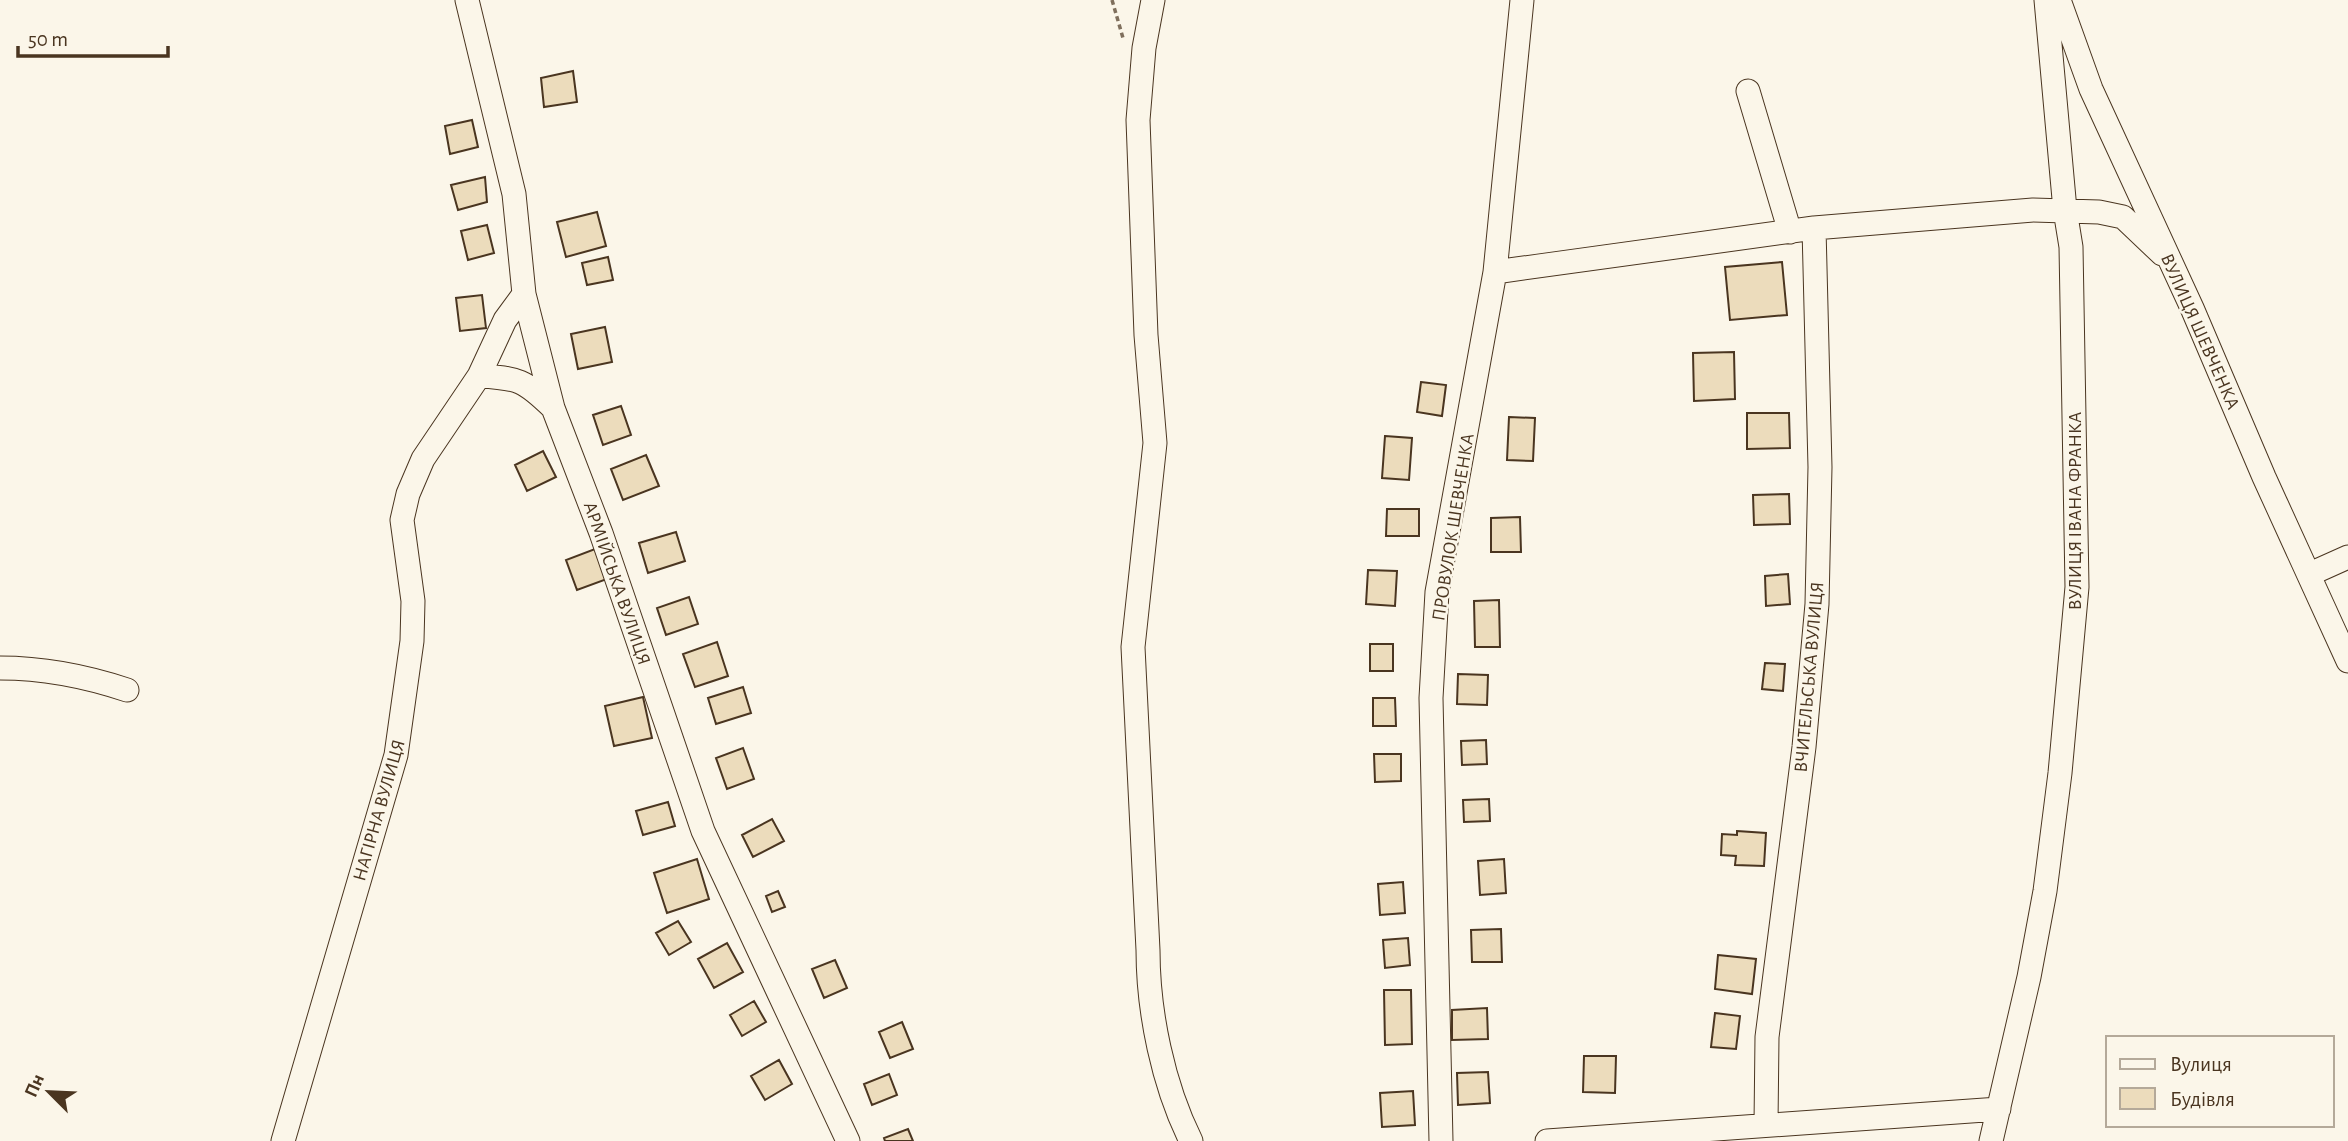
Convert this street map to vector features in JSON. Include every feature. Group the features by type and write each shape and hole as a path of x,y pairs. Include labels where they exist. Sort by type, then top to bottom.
{"street":[{"name":"АРМІЙСЬКА ВУЛИЦЯ","path":"467,0 514,194 524,294 553,408 601,533 703,831 849,1141"},
{"path":"1153,0 1144,48 1138,120 1146,335 1155,443 1133,646 1148,987 1177,1113 1191,1141"},
{"name":"ПРОВУЛОК ШЕВЧЕНКА","path":"1440,1141 1431,698 1437,592 1495,272 1522,0"},
{"name":"ВУЛИЦЯ ІВАНА ФРАНКА","path":"1991,1141 2029,977 2045,891 2060,773 2077,587 2071,247 2065,210 2046,0"},
{"name":"ВУЛИЦЯ ШЕВЧЕНКА","path":"2060,0 2091,89 2172,264 2264,477 2348,661"},
{"path":"1748,91 1790,232"},
{"path":"1495,272 1814,228 2033,209 2099,212 2123,217 2172,264"},
{"name":"ВЧИТЕЛЬСЬКА ВУЛИЦЯ","path":"1766,1124 1767,1037 1804,747 1816,604 1819,467 1814,228"},
{"name":"НАГІРНА ВУЛИЦЯ","path":"283,1141 396,755 412,641 413,601 402,520 408,494 423,459 480,376 506,320 524,294"},
{"path":"480,376 508,378 531,386 553,408"},
{"path":"2310,574 2348,556"},
{"path":"0,668 57,671 127,690"},
{"path":"1548,1141 1999,1109"}],"building":[{"path":"573,71 577,102 544,107 541,78"},
{"path":"472,120 478,147 450,154 445,126"},
{"path":"485,177 487,202 458,210 451,185"},
{"path":"597,212 606,246 566,257 557,222"},
{"path":"487,225 494,253 468,260 461,231"},
{"path":"608,257 613,280 587,285 582,263"},
{"path":"1782,262 1787,315 1730,320 1725,267"},
{"path":"482,295 486,328 460,331 456,298"},
{"path":"605,327 612,362 578,369 571,334"},
{"path":"1734,352 1735,399 1694,401 1693,353"},
{"path":"1421,382 1446,385 1442,416 1417,412"},
{"path":"621,406 631,435 603,445 593,415"},
{"path":"1747,413 1789,413 1790,448 1747,449"},
{"path":"1509,417 1535,418 1533,461 1507,460"},
{"path":"1385,436 1412,438 1409,480 1382,478"},
{"path":"543,451 556,477 527,491 515,465"},
{"path":"646,455 659,486 623,500 611,469"},
{"path":"1789,494 1790,524 1754,525 1753,495"},
{"path":"1387,509 1419,509 1419,536 1386,536"},
{"path":"1520,517 1521,552 1491,552 1491,518"},
{"path":"676,532 685,561 648,573 639,543"},
{"path":"595,549 607,579 577,590 566,560"},
{"path":"1368,570 1397,571 1395,606 1366,604"},
{"path":"1788,574 1790,604 1766,606 1765,576"},
{"path":"689,597 698,624 666,635 657,608"},
{"path":"1499,600 1500,647 1475,647 1474,601"},
{"path":"717,642 728,676 695,687 683,654"},
{"path":"1370,644 1393,644 1393,671 1370,671"},
{"path":"1765,663 1785,664 1783,691 1762,689"},
{"path":"1458,674 1488,675 1487,705 1457,704"},
{"path":"743,687 751,713 716,724 708,698"},
{"path":"643,697 652,738 614,746 605,706"},
{"path":"1373,698 1395,698 1396,726 1373,726"},
{"path":"1486,740 1487,764 1462,765 1461,741"},
{"path":"743,748 754,779 727,789 716,758"},
{"path":"1374,754 1401,754 1401,781 1375,782"},
{"path":"1489,799 1490,821 1464,822 1463,800"},
{"path":"668,802 675,826 643,835 636,811"},
{"path":"772,819 784,841 753,857 742,835"},
{"path":"1737,831 1766,833 1764,866 1735,865 1736,856 1721,855 1722,834 1737,835"},
{"path":"697,859 709,899 667,913 654,873"},
{"path":"1504,859 1506,893 1480,895 1478,861"},
{"path":"1403,882 1405,913 1380,915 1378,884"},
{"path":"778,891 785,907 772,912 766,896"},
{"path":"678,921 691,942 669,955 656,933"},
{"path":"1501,929 1502,962 1472,962 1471,930"},
{"path":"1408,938 1410,965 1385,968 1383,940"},
{"path":"727,943 743,972 714,988 698,959"},
{"path":"1718,955 1756,959 1752,994 1715,989"},
{"path":"835,960 847,988 824,998 812,969"},
{"path":"1384,990 1411,990 1412,1044 1385,1045"},
{"path":"754,1001 766,1022 742,1036 730,1015"},
{"path":"1487,1008 1488,1039 1452,1040 1452,1010"},
{"path":"1715,1013 1740,1016 1736,1049 1711,1047"},
{"path":"902,1022 913,1049 890,1058 879,1032"},
{"path":"1584,1056 1616,1056 1615,1093 1583,1092"},
{"path":"779,1060 792,1084 765,1100 751,1076"},
{"path":"1488,1072 1490,1103 1458,1105 1457,1073"},
{"path":"889,1074 897,1095 872,1105 864,1084"},
{"path":"1413,1091 1415,1125 1382,1127 1380,1093"},
{"path":"908,1129 913,1141 885,1141 884,1138"}]}
